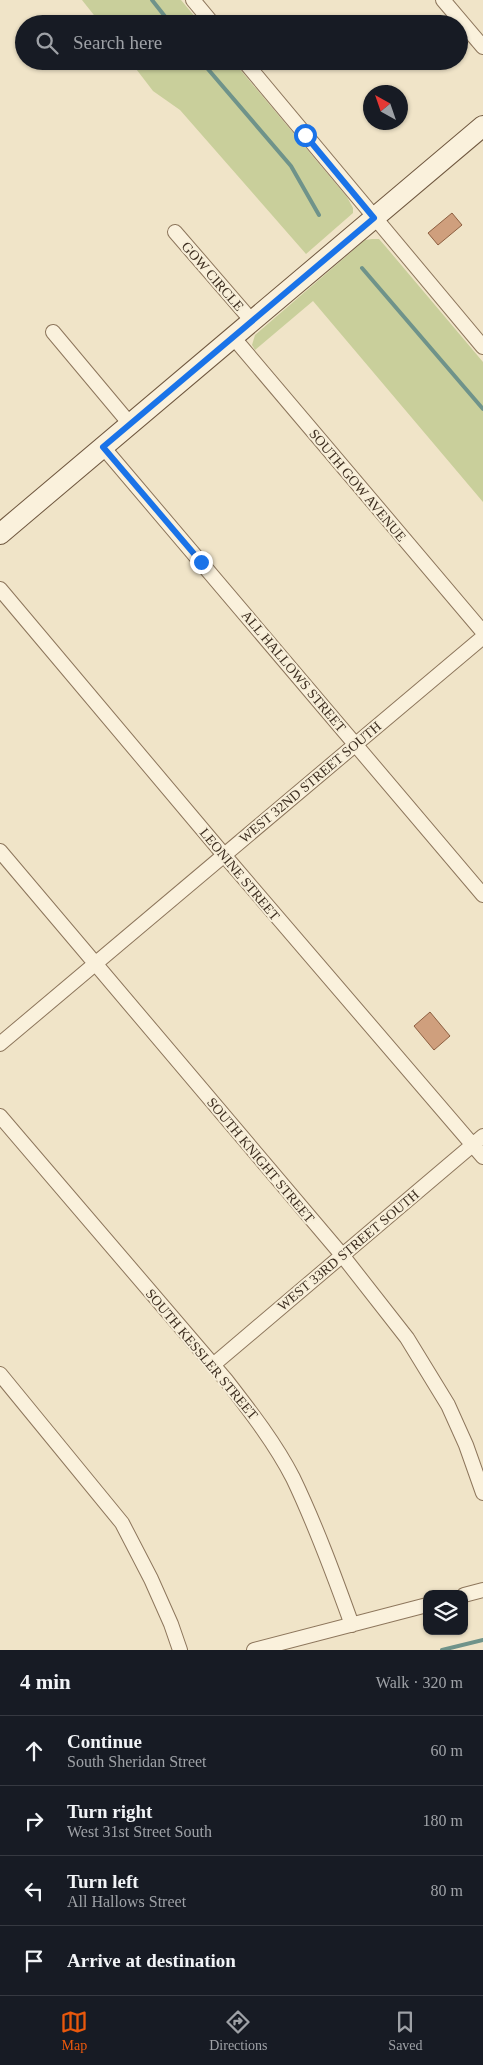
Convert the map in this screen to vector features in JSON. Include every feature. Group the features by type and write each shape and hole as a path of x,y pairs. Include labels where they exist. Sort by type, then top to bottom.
{"street":[{"path":"193,0 206,15"},
{"path":"443,0 456,15"},
{"path":"468,29 483,47"},
{"path":"251,70 483,347"},
{"path":"2,528 103,447 483,126"},
{"name":"GOW CIRCLE","path":"175,232 252,321"},
{"path":"53,332 130,424"},
{"name":"SOUTH GOW AVENUE","path":"233,337 483,632"},
{"name":"ALL HALLOWS STREET","path":"103,447 483,895"},
{"name":"LEONINE STREET","path":"0,588 224,855 478,1140 483,1157"},
{"name":"WEST 32ND STREET SOUTH","path":"0,1044 483,637"},
{"name":"SOUTH KNIGHT STREET","path":"0,851 342,1255 407,1338 435,1383 459,1428 483,1493"},
{"name":"SOUTH KESSLER STREET","path":"0,1116 258,1421 293,1478 321,1541 352,1625"},
{"name":"WEST 33RD STREET SOUTH","path":"212,1365 478,1140"},
{"path":"0,1374 122,1523 151,1578 180,1650"},
{"path":"468,1594 483,1590"},
{"path":"254,1650 423,1606"}],"green space":[{"path":"82,0 181,0 194,15 94,15"},
{"path":"137,70 241,70 347,197 353,208 353,213 306,254 180,110 153,91"},
{"path":"379,239 483,362 483,502 313,301 255,350 252,345 255,335 365,240"}],"building":[{"path":"452,213 462,225 438,245 428,233"},
{"path":"430,1012 450,1036 434,1050 414,1026"}],"waterway":[{"path":"152,0 164,15"},
{"path":"209,70 291,166 319,215"},
{"path":"362,268 483,409"},
{"path":"442,1650 483,1640"}],"route":[{"path":"201,562 103,447 374,218 305,135"}]}
